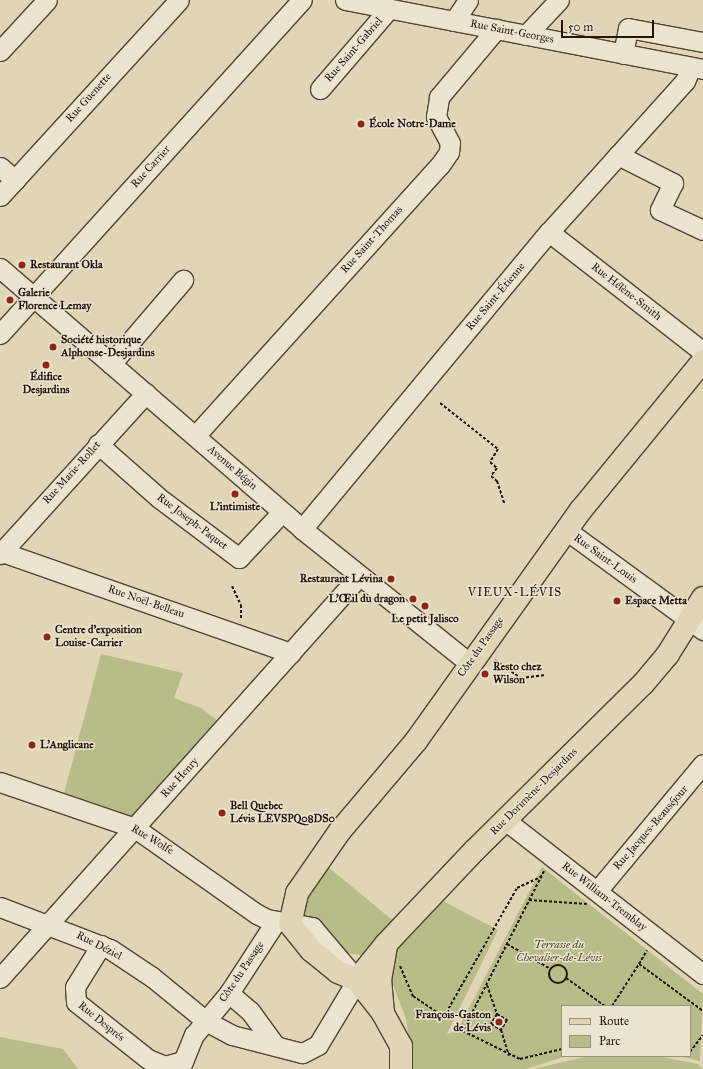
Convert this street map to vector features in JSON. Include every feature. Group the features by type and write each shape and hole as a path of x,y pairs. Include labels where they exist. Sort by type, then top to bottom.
{"main road":[{"name":"Côte du Passage","path":"282,923 306,875 416,741 469,663 566,530 703,361"},
{"name":"Rue Dorimène-Desjardins","path":"357,980 386,944 505,820 643,684 668,654 696,625 703,598"},
{"path":"282,923 311,950 338,972 357,980 383,1013 401,1046 401,1069"},
{"path":"383,1013 380,980 386,944"}],"street":[{"path":"0,51 47,0"},
{"name":"Rue Guenette","path":"0,196 179,0"},
{"name":"Rue Carrier","path":"0,334 302,0"},
{"name":"Rue Saint-Georges","path":"345,0 697,68"},
{"path":"454,21 468,0"},
{"path":"526,36 559,0"},
{"name":"Rue Saint-Gabriel","path":"320,89 378,6"},
{"path":"624,54 628,28 703,42"},
{"name":"Rue Saint-Thomas","path":"195,436 440,165 449,152 450,143 436,117 439,97 496,29"},
{"name":"Rue Saint-Étienne","path":"302,529 549,232 697,68"},
{"path":"618,155 673,183 660,210 703,230"},
{"path":"0,167 15,180"},
{"name":"Rue Hélène-Smith","path":"549,232 703,352"},
{"name":"Avenue Bégin","path":"0,268 302,529 469,663"},
{"path":"112,364 183,280"},
{"name":"Rue Marie-Rollet","path":"1,553 98,444 146,393"},
{"name":"Rue Joseph-Paquet","path":"98,444 159,498 239,558 282,512"},
{"name":"Rue Saint-Louis","path":"566,530 696,625"},
{"name":"Rue Noël-Belleau","path":"1,553 291,652"},
{"name":"Rue Henry","path":"0,978 359,576"},
{"name":"Rue Jacques-Beauséjour","path":"592,898 703,764"},
{"name":"Rue Wolfe","path":"0,782 135,828 257,914 282,923"},
{"name":"Rue William-Tremblay","path":"505,820 592,898 702,971"},
{"name":"Rue Déziel","path":"0,907 101,945 152,977 206,1021 232,1035 274,1044 302,1053 311,1052 357,980"},
{"name":"Côte du Passage","path":"181,1065 194,1035 229,994 282,923"},
{"name":"Rue Després","path":"101,945 74,987 76,1002 148,1059 165,1066 181,1065"},
{"path":"229,994 250,1011 274,1044"}],"path":[{"path":"440,403 498,449 490,462 497,468 491,476 497,481 505,505"},
{"path":"232,586 243,613 237,634"},
{"path":"492,657 521,678 546,675"},
{"path":"546,866 463,1031 509,1056 520,1059 561,1049"},
{"path":"399,963 413,996 438,1013 446,1013 517,888 535,877 541,878"},
{"path":"529,900 592,898"},
{"path":"507,944 550,969 553,982 562,982 566,978"},
{"path":"613,1005 647,950"},
{"path":"550,969 558,964 564,966 566,978 604,1005"},
{"path":"639,964 703,1011"},
{"path":"487,984 497,1014 507,1020 501,1030"},
{"path":"497,1014 491,1024 501,1030 509,1056"},
{"path":"691,1051 703,1035"}],"green space":[{"path":"101,654 183,673 174,698 201,708 226,727 135,827 63,797"},
{"path":"322,862 396,923 364,956 348,953 317,922 302,917 302,890"},
{"name":"Terrasse du Chevalier-de-Lévis","path":"542,867 703,994 700,1061 682,1057 691,1057 691,1005 561,1005 561,1057 564,1057 526,1069 408,1069 412,1061 406,1019 389,974 391,954 441,900 498,930 447,1034 457,1031"},
{"path":"0,1037 63,1049 78,1069 0,1069"},
{"path":"585,1057 662,1057 698,1064 703,1069 533,1069"}],"place":[{"name":"École Notre-Dame","path":"361,124"},
{"name":"Restaurant Okla","path":"22,265"},
{"name":"Galerie Florence Lemay","path":"10,300"},
{"name":"Société historique Alphonse-Desjardins","path":"53,347"},
{"name":"Édifice Desjardins","path":"46,365"},
{"name":"L'intimiste","path":"235,494"},
{"name":"Restaurant Lévina","path":"391,579"},
{"name":"L'Œil du dragon","path":"413,599"},
{"name":"Espace Metta","path":"617,601"},
{"name":"Le petit Jalisco","path":"425,606"},
{"name":"Centre d'exposition Louise-Carrier","path":"47,637"},
{"name":"Resto chez Wilson","path":"485,674"},
{"name":"L'Anglicane","path":"32,745"},
{"name":"Bell Quebec Lévis LEVSPQ08DS0","path":"222,813"},
{"name":"François-Gaston de Lévis","path":"499,1022"}],"district":[{"name":"VIEUX-LÉVIS","path":"515,593"}]}
